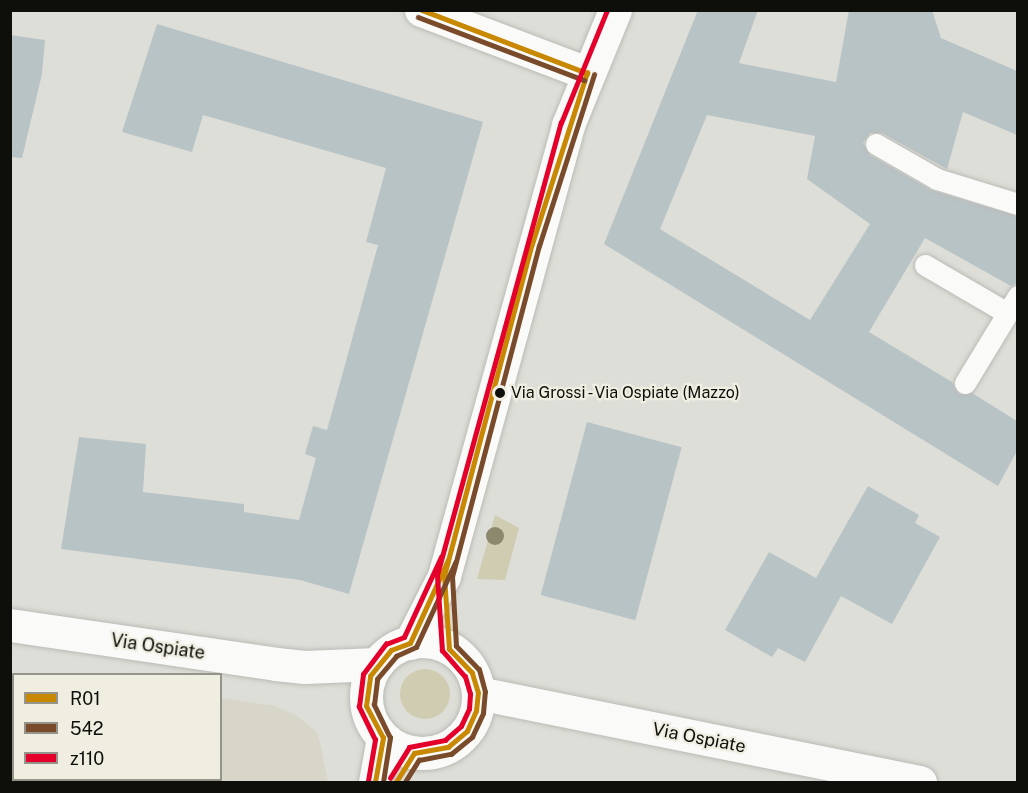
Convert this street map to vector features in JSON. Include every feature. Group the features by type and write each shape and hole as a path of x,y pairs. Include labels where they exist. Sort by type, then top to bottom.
{"street":[{"path":"421,10 587,73"},
{"path":"410,643 444,576 532,244 587,73 615,10"},
{"path":"444,576 449,649"},
{"name":"Via Ospiate","path":"10,626 371,677"},
{"path":"429,642 449,649 472,673 478,693 472,722 461,738 439,750 414,753 383,738 369,719 371,677 391,650 410,643 429,642"},
{"name":"Via Ospiate","path":"478,693 920,783"},
{"path":"375,783 383,738"},
{"path":"396,783 414,753"}],"lane":[{"path":"876,144 938,178 1017,204"},
{"path":"925,265 1012,305 965,383"}],"shaded area":[{"path":"495,515 519,528 505,580 477,579"},
{"path":"425,669 439,673 446,680 450,694 446,708 439,715 425,719 411,715 404,708 400,694 404,680 411,673"},
{"path":"222,698 275,706 297,716 318,733 328,782 11,782 11,714 12,781 222,781"}],"building":[{"path":"698,10 758,10 739,63 836,82 849,10 932,10 941,38 1017,71 1017,135 963,112 947,169 882,133 870,133 863,143 870,155 931,190 1017,216 1017,283 1011,286 925,238 869,332 952,382 959,394 972,393 1017,421 1017,451 998,486 604,244","holes":["707,115 815,136 807,179 870,224 810,320 660,229"]},
{"path":"157,24 483,122 349,594 300,580 61,549 79,437 146,444 143,492 244,504 244,512 299,520 316,458 305,454 313,426 327,430 378,245 366,242 386,168 203,115 192,152 122,132"},
{"path":"10,35 45,40 42,74 22,158 10,157"},
{"path":"587,422 682,447 635,620 541,595"},
{"path":"868,486 919,515 915,523 940,537 892,624 841,596 805,662 778,648 772,657 725,630 769,552 816,578"}],"transit line":[{"name":"R01","path":"422,10 587,73"},
{"name":"z110","path":"390,778 409,747 445,740 461,726 469,709 470,694 465,677 442,651 437,575 561,123 607,10"},
{"name":"542","path":"418,17 584,80"},
{"name":"R01","path":"396,782 414,753 448,747 467,731 476,711 478,693 472,673 449,649 444,576 532,244 587,73"},
{"name":"542","path":"405,782 419,760 451,754 472,737 483,713 485,692 479,670 456,646 452,577 539,246 594,75"},
{"name":"z110","path":"368,781 375,740 359,707 363,674 386,644 404,637 441,557"},
{"name":"R01","path":"375,782 383,738 366,706 370,676 391,650 410,643 448,560"},
{"name":"542","path":"383,782 390,738 374,705 377,679 396,656 416,647 455,563"}],"place":[{"name":"Via Grossi - Via Ospiate (Mazzo)","path":"500,393"}]}
